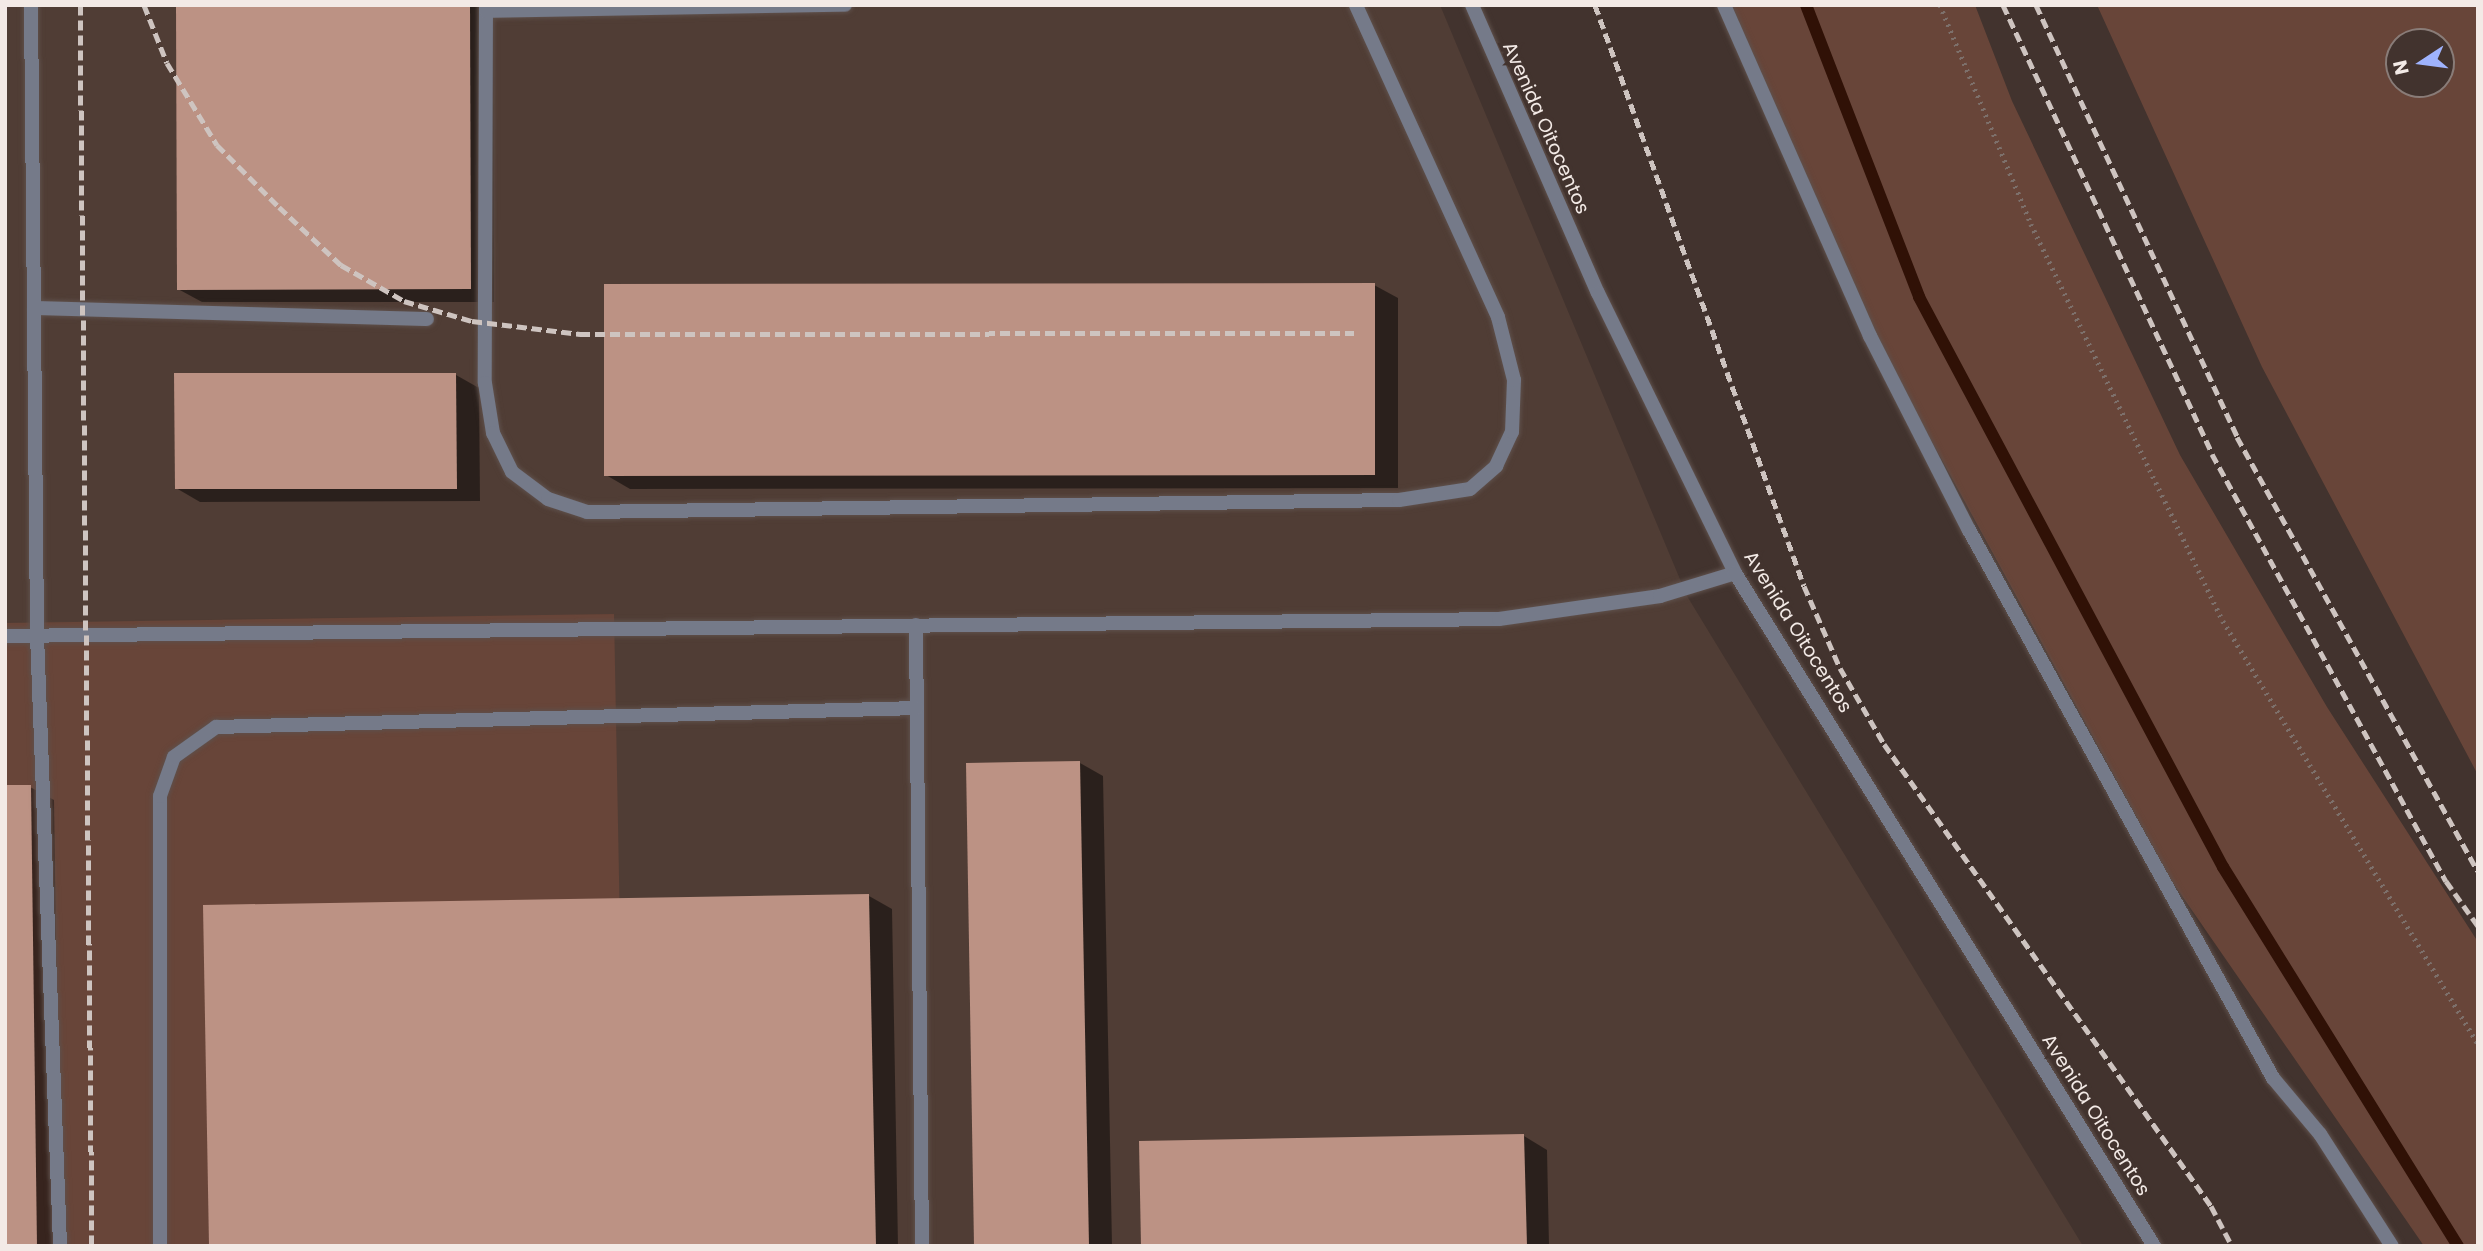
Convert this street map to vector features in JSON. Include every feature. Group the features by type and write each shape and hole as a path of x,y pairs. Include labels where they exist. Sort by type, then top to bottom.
{"street":[{"path":"31,5 37,635 60,1246"},
{"path":"845,5 486,8 485,383 493,433 512,472 548,499 587,512 1427,499 1470,489 1496,466 1512,432 1514,380 1498,317 1356,5"},
{"name":"Avenida Oitocentos","path":"1472,5 1598,293 1735,573 2154,1246"},
{"path":"1724,5 1870,336 1969,530 2273,1077 2320,1133 2392,1246"},
{"path":"34,308 427,319"},
{"path":"5,636 1500,619 1660,596 1735,573"},
{"path":"916,625 922,1246"},
{"path":"160,1246 160,796 174,757 216,727 917,708"}],"path":[{"path":"1940,5 2031,224 2223,621 2478,1044"}],"shaded area":[{"path":"5,5 1440,5 1687,596 2083,1246 5,1246"},
{"path":"1732,5 1975,5 2012,101 2180,455 2327,707 2478,942 2478,1246 2424,1246 2171,880 1834,262"},
{"path":"2097,5 2478,5 2478,775 2262,367"},
{"path":"614,614 626,1246 5,1246 5,623"}],"building":[{"path":"176,5 470,5 471,289 177,290"},
{"path":"1375,283 1375,475 604,476 604,284"},
{"path":"174,373 456,373 457,489 175,489"},
{"path":"1080,761 1089,1246 974,1246 966,763"},
{"path":"5,785 31,785 37,1246 5,1246"},
{"path":"869,894 876,1246 209,1246 203,905"},
{"path":"1524,1134 1527,1246 1141,1246 1139,1141"}],"waterway":[{"path":"1806,5 1919,297 2223,867 2458,1246"}],"railway":[{"path":"80,5 92,1246"},
{"path":"144,5 167,63 217,145 279,207 341,265 404,301 472,321 580,334 1354,333"},
{"path":"1595,5 1804,586 1840,668 1884,744 2211,1206 2232,1246"},
{"path":"2003,5 2212,454 2446,881 2478,926"},
{"path":"2036,5 2237,437 2478,871"}]}
